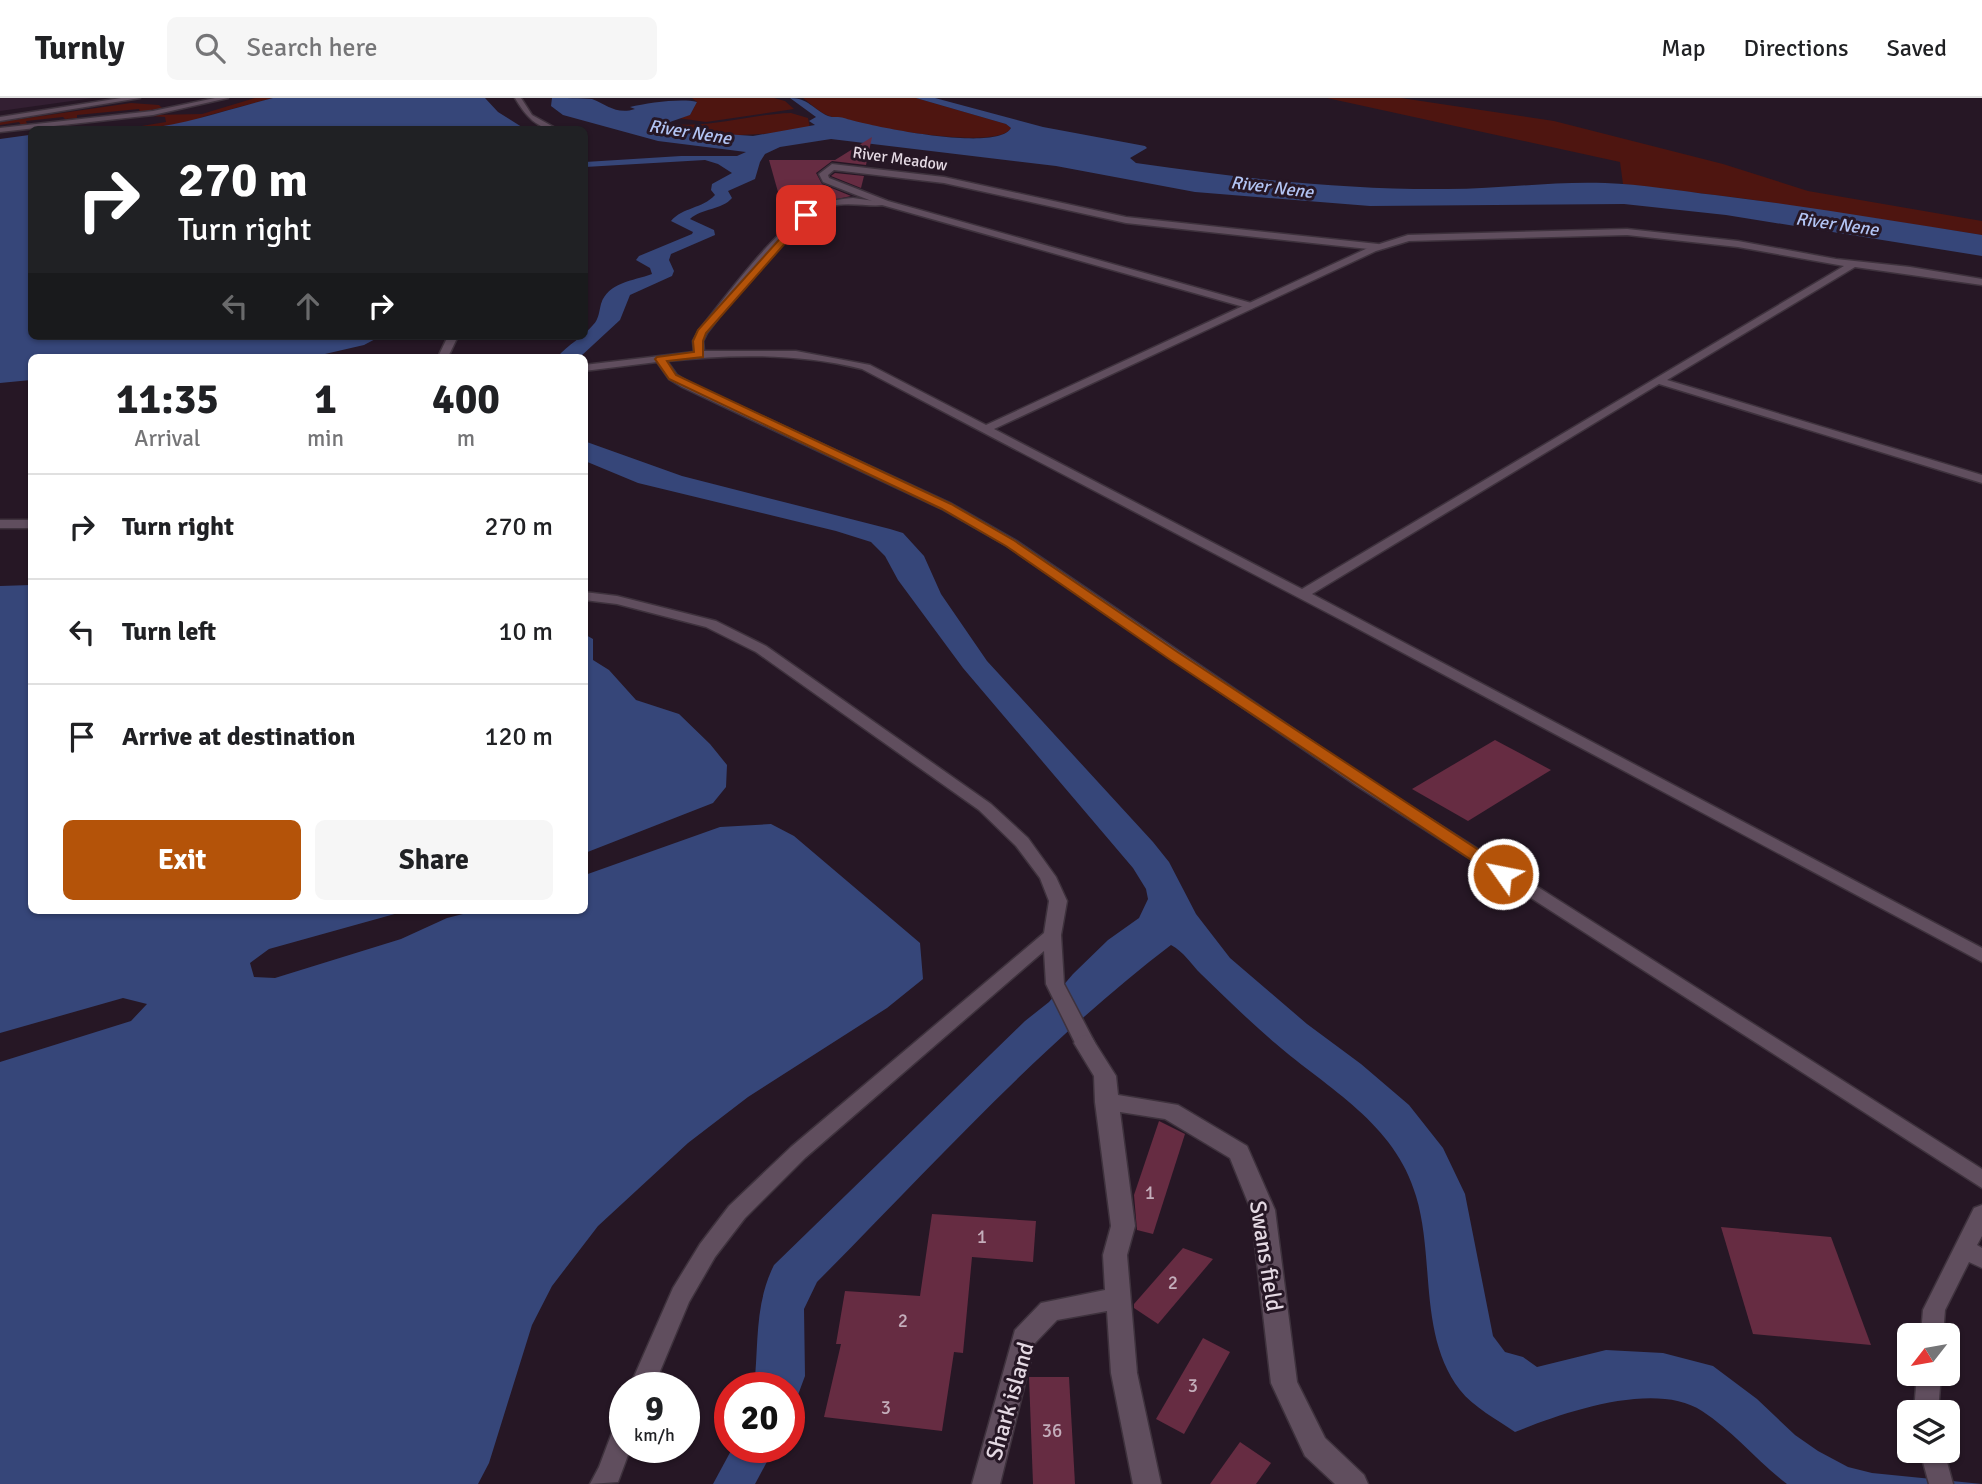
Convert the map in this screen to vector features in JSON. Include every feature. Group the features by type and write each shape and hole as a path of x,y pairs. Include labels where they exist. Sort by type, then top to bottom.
{"street":[{"path":"0,119 136,98"},
{"name":"River Meadow","path":"1251,306 885,203 826,180 823,174 832,167 891,173 944,180 1126,220 1378,247"},
{"path":"1085,1043 1105,1076 1106,1102 1123,1226 1115,1255 1124,1373 1147,1484"},
{"name":"Swans field","path":"1106,1102 1170,1111 1239,1152 1263,1210 1284,1383 1315,1447 1354,1484"},
{"name":"Shark island","path":"986,1484 1024,1338 1050,1311 1119,1298"}],"lane":[{"path":"33,126 175,109 225,98"},
{"path":"518,98 529,116 548,126"},
{"path":"168,104 175,109"},
{"path":"0,130 28,127"},
{"path":"699,355 698,341 702,332 806,215 839,202 862,200 885,203"},
{"path":"986,429 1398,240 1421,237 1627,232 1727,242 1853,264 1982,282"},
{"path":"1302,594 1853,264"},
{"path":"588,368 763,350 806,353 866,367 1302,594 1982,956"},
{"path":"660,359 673,377 686,385 946,506 1011,543 1363,783 1982,1180"},
{"path":"1659,381 1982,479"},
{"path":"0,524 28,524"},
{"path":"588,596 617,600 710,624 761,649 985,807 1022,842 1048,877 1058,901 1052,935 1055,984 1085,1043"},
{"path":"647,1372 700,1261 736,1212 810,1142 1052,935"},
{"path":"1933,1323 1934,1310 1973,1254 1982,1214"},
{"path":"602,1484 613,1463"}],"shaded area":[{"path":"0,98 93,98 0,111"},
{"path":"255,98 273,98 184,124 142,126 166,122 165,117 151,116 154,115 202,114"},
{"path":"692,98 774,98 785,101 794,109 706,122 678,118 690,115 697,102"},
{"path":"803,98 916,98 1006,124 1011,128 1001,135 981,138 895,130 829,116"},
{"path":"1327,98 1401,98 1554,121 1723,164 1808,191 1982,221 1982,235 1747,199 1623,184 1620,162"},
{"path":"131,103 159,105 162,108 26,121 27,124 21,125 19,122 0,125 0,122"},
{"path":"791,113 808,118 810,128 724,135 673,124 717,123"}],"water":[{"path":"273,98 485,98 498,112 520,126 165,126"},
{"name":"River Nene","path":"552,98 592,99 623,111 635,109 630,107 655,103 697,102 690,115 667,123 697,132 753,136 815,125 809,121 816,117 790,98 806,102 830,117 932,135 983,138 1001,135 1011,128 1006,124 916,98 935,98 1043,127 1145,146 1147,148 1130,158 1136,163 1252,178 1408,189 1585,183 1647,186 1982,235 1982,256 1726,215 1624,204 1370,206 1195,192 1056,166 831,139 780,147 765,154 755,179 728,191 732,198 728,202 690,219 714,230 715,235 671,254 669,260 674,271 672,276 630,295 620,320 583,354 560,354 576,340 588,340 588,330 598,318 601,304 609,291 622,283 652,274 650,268 636,260 639,256 692,234 693,232 671,221 681,213 710,200 715,195 711,190 712,184 732,173 705,160 588,167 588,162 681,156 737,156 746,152 658,141 563,115 551,106"},
{"path":"28,135 28,340 373,340 364,345 325,354 28,354 28,380 0,383 0,139"},
{"path":"588,442 682,476 903,533 924,556 941,594 987,661 1153,842 1169,862 1196,914 1230,958 1307,1024 1361,1064 1409,1105 1443,1148 1465,1194 1493,1336 1505,1352 1523,1357 1537,1367 1606,1350 1663,1353 1713,1366 1757,1399 1795,1435 1848,1467 1872,1473 1982,1484 1787,1484 1702,1411 1682,1402 1660,1399 1608,1403 1557,1416 1515,1432 1472,1402 1460,1390 1447,1368 1433,1321 1422,1220 1406,1170 1393,1148 1358,1109 1265,1035 1171,945 1123,983 1032,1065 817,1282 804,1309 805,1372 755,1372 760,1310 774,1265 1025,1021 1049,1002 1108,940 1139,918 1148,899 1146,889 1133,868 963,668 898,580 885,556 871,542 638,483 588,462"},
{"path":"28,585 28,914 395,914 269,949 250,963 254,977 275,978 401,939 447,918 463,914 588,914 588,874 720,827 771,824 794,836 920,943 923,979 887,1008 748,1097 688,1143 598,1226 552,1286 532,1325 489,1463 478,1484 0,1484 0,1062 131,1021 147,1004 123,998 0,1033 0,586"},
{"path":"588,636 593,639 593,660 609,670 636,700 679,714 727,765 726,787 713,803 588,852"},
{"path":"724,1463 766,1463 755,1484 713,1484"}],"building":[{"path":"872,137 866,165 832,161 816,173 822,184 851,196 815,204 778,192 769,160 835,160"},
{"path":"835,173 864,176 861,188 831,176"},
{"path":"1495,740 1551,770 1468,821 1412,789"},
{"path":"1159,1121 1185,1134 1153,1234 1137,1230 1134,1195"},
{"path":"932,1214 1036,1221 1033,1262 972,1257 963,1353 954,1352 942,1431 824,1417 841,1344 836,1344 845,1291 920,1296"},
{"path":"1721,1227 1831,1237 1871,1345 1753,1334"},
{"path":"1183,1248 1213,1259 1158,1324 1134,1308 1134,1304"},
{"path":"1203,1338 1230,1352 1184,1434 1156,1419"},
{"path":"1029,1377 1069,1377 1075,1484 1033,1484"},
{"path":"1240,1442 1271,1463 1256,1484 1210,1484"}],"route":[{"path":"806,215 702,332 698,341 699,355 660,359 673,377 946,506 1011,543 1174,656 1503,874"}]}
